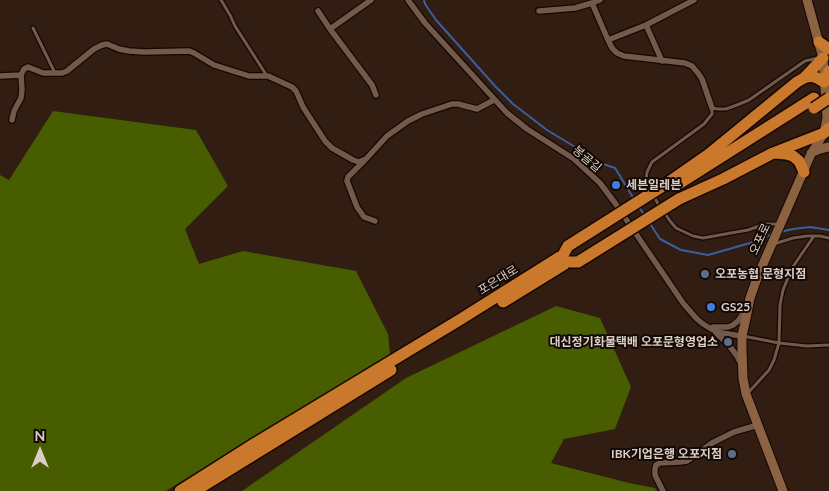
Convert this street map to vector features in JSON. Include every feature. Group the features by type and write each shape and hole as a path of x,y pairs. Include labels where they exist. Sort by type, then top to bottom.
{"highway":[{"path":"673,192 709,154 796,82 803,74 816,67 824,50"},
{"path":"814,103 826,86 829,71"},
{"path":"803,74 817,78 826,86"},
{"path":"827,132 774,153 724,179 673,192 568,246 565,259 578,262 673,192 814,103 829,98"},
{"path":"774,153 793,156 799,161 804,172"},
{"name":"포은대로","path":"180,491 461,319 565,259"},
{"name":"포은대로","path":"195,491 565,259"}],"street":[{"path":"330,29 371,0"},
{"name":"봉골길","path":"408,0 425,23 507,113 517,122 574,159 600,183 696,318 713,330 742,336"},
{"path":"539,11 575,8 600,0"},
{"path":"608,40 646,25 694,0"},
{"name":"오포로","path":"783,491 746,394 742,365 742,336 757,278 811,154 827,132 824,50 807,0"},
{"path":"592,4 612,48 617,53 624,56 685,63 692,66 702,79 712,108"},
{"path":"318,11 372,85 376,95"},
{"path":"646,25 662,60"},
{"path":"12,120 14,111 21,98 21,74 28,67 43,73 62,73 94,49 107,44 129,51 189,51 194,52 214,65 249,76 268,76 292,88 296,91 303,107 332,148 353,160 360,162 366,159"},
{"path":"0,76 21,74"},
{"path":"375,221 364,217 357,207 347,181 348,177 387,136 408,121 422,114 452,104 478,108 494,100"},
{"path":"811,154 829,147"},
{"path":"706,326 721,328 733,325 748,307"},
{"path":"713,330 728,344 742,365"},
{"path":"663,491 654,469 656,465 687,461 712,443 734,432 758,425"}],"lane":[{"path":"220,0 268,76"},
{"path":"33,28 56,74"},
{"path":"780,226 764,224 748,230 714,237 703,238 693,236 676,228 670,221 649,188 646,180 647,172 652,162 704,124 712,114 712,108 726,109 749,100 824,50"},
{"path":"792,70 798,69 803,74"},
{"path":"773,242 814,236 829,238"},
{"path":"746,394 769,370 774,360 780,343 780,305 783,290 792,268 814,236"},
{"path":"742,336 808,346 829,345"}],"green space":[{"path":"53,111 196,130 228,186 185,229 199,264 243,251 356,271 388,334 390,354 166,491 0,491 0,175 9,180"},
{"path":"556,306 600,318 631,387 615,429 564,439 551,463 655,488 657,491 242,491 406,378"}],"waterway":[{"path":"424,0 436,20 513,104 547,130 603,164 615,168 634,199"},
{"path":"639,207 645,216"},
{"path":"649,222 660,239 681,250 708,255 773,234"},
{"path":"780,232 810,227 829,230"}],"place":[{"name":"세븐일레븐","path":"616,185"},
{"name":"오포농협 문형지점","path":"705,274"},
{"name":"GS25","path":"711,307"},
{"name":"대신정기화물택배 오포문형영업소","path":"728,342"},
{"name":"IBK기업은행 오포지점","path":"732,454"}]}
